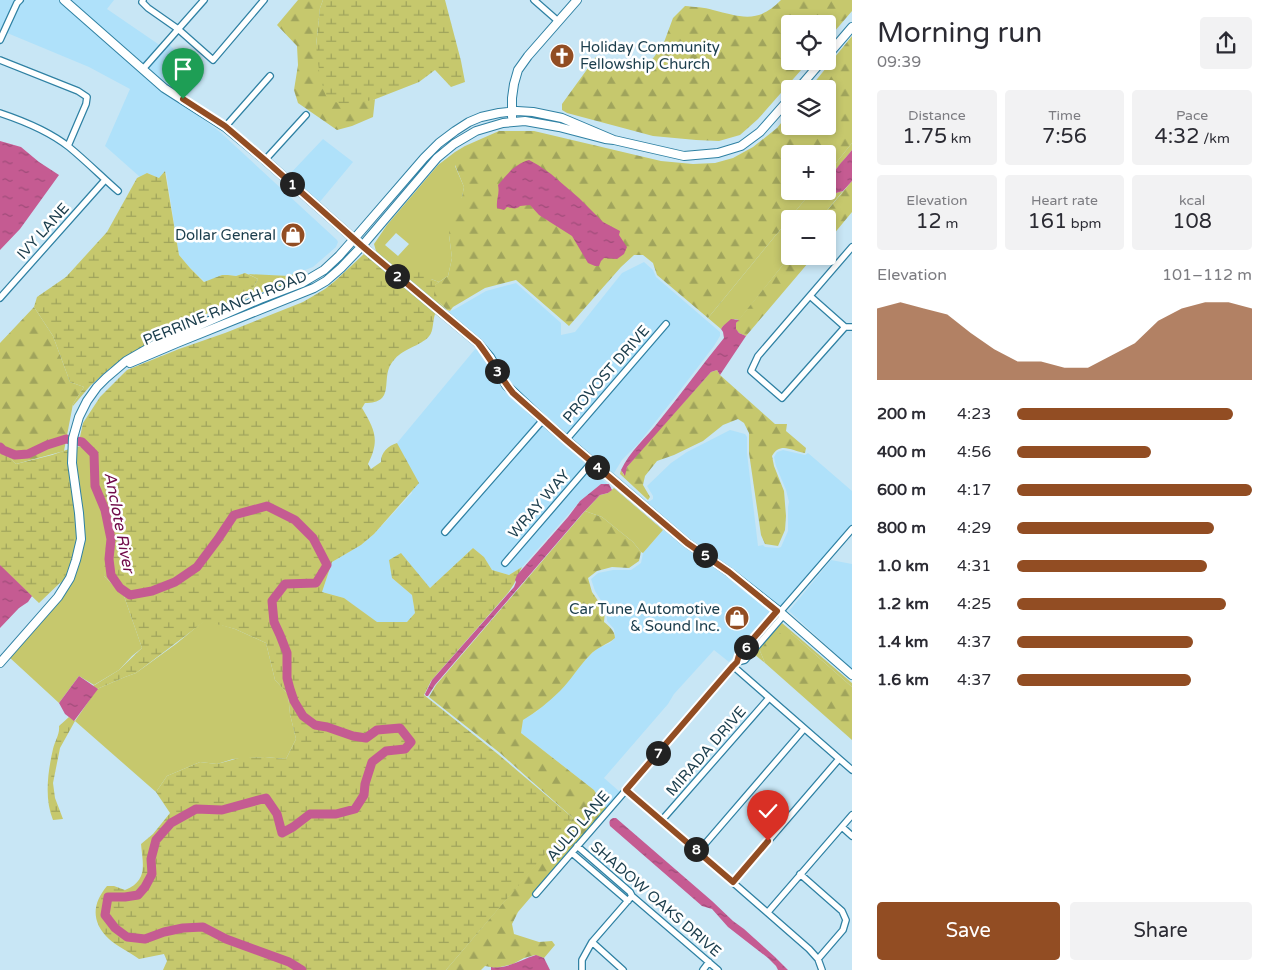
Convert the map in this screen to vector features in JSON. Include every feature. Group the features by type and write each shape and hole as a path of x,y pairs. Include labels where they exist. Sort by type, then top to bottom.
{"street":[{"path":"0,40 20,0"},
{"path":"64,0 164,88 225,126 265,160 362,246 478,343 490,357 506,385 543,420 687,543 729,572 852,675"},
{"path":"143,70 204,0"},
{"path":"143,1 148,8 178,29 213,60 264,0"},
{"path":"534,0 558,21"},
{"path":"513,121 512,98 518,70 577,0"},
{"path":"836,45 852,26"},
{"path":"0,60 87,97 86,104 68,146"},
{"path":"806,80 814,70"},
{"path":"225,126 270,76"},
{"path":"614,140 684,156 718,154 741,146 760,132 781,108"},
{"name":"PERRINE RANCH ROAD","path":"117,370 126,361 154,345 312,278 329,265 354,239 439,143 454,131 481,117 499,113 525,111 550,115 614,140"},
{"path":"0,112 36,127 68,146 118,191"},
{"path":"265,160 306,115"},
{"name":"PERRINE RANCH ROAD","path":"0,663 58,597 70,578 81,539 80,513 72,463 76,426 87,401 106,378 144,356 314,288 326,281 362,246 437,158 454,144 476,131 503,123 525,121 551,125 614,140"},
{"name":"IVY LANE","path":"0,298 105,180"},
{"path":"852,247 758,356 751,371 782,398 845,327 852,326"},
{"path":"810,296 845,327"},
{"name":"PROVOST DRIVE","path":"566,440 666,324"},
{"path":"445,532 543,420"},
{"name":"WRAY WAY","path":"505,563 592,462"},
{"name":"AULD LANE","path":"536,894 735,664 739,655 780,613 851,531"},
{"path":"735,664 769,698 852,770"},
{"name":"MIRADA DRIVE","path":"662,820 769,698"},
{"path":"698,852 804,729"},
{"path":"733,882 839,759"},
{"path":"626,790 809,949 818,959 822,970"},
{"path":"768,912 852,815"},
{"path":"842,827 852,836"},
{"name":"SHADOW OAKS DRIVE","path":"577,846 630,892 630,898"},
{"name":"SHADOW OAKS DRIVE","path":"572,853 718,970"},
{"path":"800,874 842,911 846,920 843,930 818,959"},
{"path":"582,970 582,960 592,942 630,898"},
{"path":"592,942 623,970"},
{"path":"702,970 709,962"}],"shaded area":[{"path":"0,0 61,0 163,89 220,132 337,240 336,247 313,267 289,276 252,275 245,273 236,276 222,275 205,282 179,255 166,172 159,178 147,173 140,177 105,146 130,89 89,67 0,30"},
{"path":"68,0 114,0 107,9 161,46 166,41 203,79 185,98 166,86"},
{"path":"323,139 353,162 318,204 287,177"},
{"path":"644,262 653,270 656,277 720,332 720,336 675,397 638,444 622,460 614,473 647,501 650,501 653,499 653,496 647,486 671,463 687,452 730,430 745,434 747,437 747,453 758,546 778,548 781,547 788,531 789,502 776,466 774,457 777,452 783,450 805,455 808,453 852,491 852,530 781,611 688,541 515,391 502,374 446,313 486,291 516,283 561,323 561,335 575,332 622,273"},
{"path":"444,318 477,345 542,422 607,484 601,484 580,501 522,567 509,575 492,570 484,557 473,548 430,588 401,554 392,578 412,595 415,613 407,622 376,622 344,598 322,592 332,562 361,545 374,534 412,493 397,443 476,348 443,320"},
{"path":"663,530 727,574 773,612 729,662 714,650 674,694 668,704 604,778 620,792 607,808 602,804 594,790 521,733 523,719 536,712 596,649 610,643 615,638 614,629 607,621 607,610 595,591 591,579 598,573 613,570 631,570 641,563 643,553"},
{"path":"831,560 852,564 852,669 789,611"}],"green space":[{"path":"298,0 323,0 320,8 316,46 373,100 375,99 373,117 337,130 298,103 294,90 298,65 297,46 277,25"},
{"path":"323,0 445,0 465,82 451,87 435,70 419,82 373,100 341,105 326,96 320,78 316,46 320,8"},
{"path":"781,0 852,0 852,11 836,30 836,15 781,15 781,70 801,70 792,80 781,80 781,93 758,119 740,135 719,141 653,136 567,113 562,110 562,104 596,57 615,70 637,70 651,61 663,45 673,18 685,6 706,8 732,15 749,17 765,13"},
{"path":"852,36 852,143 836,163 836,145 781,145 781,200 805,200 796,210 781,210 781,229 708,318 657,275 653,263 643,255 634,255 621,267 569,326 516,280 485,288 453,307 450,311 434,297 433,286 448,276 452,258 449,235 450,212 462,197 464,187 455,165 455,152 499,131 534,131 661,161 693,164 715,163 733,158 753,147 781,123 781,135 836,135 836,80 816,80 824,70 836,70 836,56"},
{"path":"852,143 852,150 836,169 836,163"},
{"path":"455,152 455,166 464,187 449,235 452,258 448,276 439,282 431,279 408,282 376,251 374,244 387,225 438,165","holes":["396,233 409,244 398,256 385,245"]},
{"path":"165,171 179,255 190,268 204,282 222,275 236,276 245,273 258,279 248,297 234,305 217,309 193,320 149,343 110,368 90,386 73,406 84,387 70,382 53,336 34,307 37,297 66,277 107,232 137,178 147,173 159,178"},
{"path":"852,181 852,212 836,231 836,210 828,210"},
{"path":"843,191 836,200 836,193"},
{"path":"805,200 836,200 827,210 796,210"},
{"path":"781,229 781,265 783,265 739,320 735,319 721,329 708,318"},
{"path":"365,253 444,318 443,320 435,314 432,332 429,337 399,355 391,364 388,370 386,390 381,399 365,403 362,408 373,429 374,435 374,448 368,464 371,469 381,462 382,455 386,450 397,443 419,483 374,534 361,545 332,562 322,592 344,598 377,622 407,622 415,613 412,595 392,578 389,560 401,553 430,588 473,548 484,557 492,570 509,575 522,567 508,593 431,681 424,695 573,818 554,844 446,970 163,970 167,961 164,954 139,959 115,944 103,933 96,913 98,899 107,886 114,886 125,890 141,877 143,865 141,844 153,834 170,813 156,792 167,776 200,762 217,764 239,758 265,757 286,759 296,739 290,714 288,694 275,680 266,643 235,629 205,621 136,673 97,689 93,686 119,670 142,648 124,596 104,576 107,526 97,472 88,445 78,446 83,423 100,397 127,370 303,302 325,289"},
{"path":"783,265 806,265 746,336 735,329 736,323"},
{"path":"418,270 439,282 435,285 434,296 447,311 446,313 408,282"},
{"path":"248,274 289,276 294,274 289,283 248,297 258,279"},
{"path":"34,307 53,336 70,382 84,387 73,404 64,451 16,464 0,449 0,343"},
{"path":"717,370 720,375 775,424 787,424 786,431 806,448 805,453 783,448 775,451 772,456 784,491 786,516 785,530 778,546 765,544 761,535 749,453 749,433 744,423 738,419 723,425 703,441 657,461 645,476 643,485 650,497 648,500 620,474 621,470 624,475 627,467 646,444 711,372"},
{"path":"88,445 106,508 109,552 104,576 124,596 142,648 119,670 94,685 79,676 59,703 9,657 60,599 75,447"},
{"path":"0,449 16,464 69,449 79,538 67,577 57,593 61,582 39,603 0,565"},
{"path":"614,488 663,530 643,553 633,542 602,517 585,511 600,495 608,493"},
{"path":"585,511 602,517 633,542 641,552 639,561 629,568 612,567 597,571 588,578 592,592 605,611 604,622 613,631 615,638 593,652 560,691 523,720 521,733 594,790 602,804 607,808 518,912 512,924 514,934 539,942 552,941 555,945 544,958 535,955 513,964 496,968 485,966 481,970 446,970 573,818 500,753 429,697 436,685"},
{"path":"205,620 235,629 266,643 275,680 288,694 290,714 296,739 286,759 265,757 233,759 217,764 200,762 167,776 156,792 75,721 97,689 136,673"},
{"path":"782,623 852,683 852,687 791,633 760,651 765,663 754,654"},
{"path":"781,633 791,633 852,687 852,740 765,663 760,651 768,639"},
{"path":"69,717 75,721 60,748 53,783 55,798 63,819 53,820 48,803 50,766 59,726"}],"water":[{"path":"0,141 21,147 59,175 20,229 0,250"},
{"path":"852,150 852,181 843,191 836,193 836,170"},
{"path":"529,160 551,174 603,222 620,231 619,235 627,247 624,254 617,259 604,258 599,266 595,266 588,263 572,236 539,215 530,205 515,208 507,207 504,210 497,208 498,185 515,167"},
{"path":"731,319 739,320 736,323 736,329 739,333 746,336 720,375 717,370 711,372 627,467 625,476 621,470 624,463 724,338 721,329"},
{"path":"601,484 609,484 612,490 600,495 582,514 435,685 428,696 426,696 425,694 432,680 514,587 517,575 580,501"},
{"path":"0,565 32,596 0,628"},
{"path":"79,676 98,689 74,721 65,714 59,703"},
{"path":"616,818 712,901 788,970 778,970 768,958 728,927 712,909 702,906 610,826 610,821"},
{"path":"536,955 544,958 550,970 491,970 491,967 508,966"}],"waterway":[{"name":"Anclote River","path":"0,447 15,455 28,454 66,439 82,442 94,454 95,486 105,510 111,539 109,559 111,575 120,588 130,595 152,591 175,582 197,567 234,515 267,506 295,520 313,538 327,565 316,583 285,584 272,601 274,622 287,653 287,678 294,701 303,716 315,725 366,738 377,730 400,728 411,742 405,749 386,751 372,762 365,784 364,795 355,809 336,814 310,814 282,833 277,814 266,798 222,810 196,809 171,823 156,840 151,859 152,874 145,887 138,895 108,897 105,915 115,928 127,937 145,939 183,928 203,927 226,939 289,962 302,970"}],"place":[{"name":"Holiday Community Fellowship Church","path":"562,56"},
{"name":"Dollar General","path":"293,235"},
{"name":"Car Tune Automotive & Sound Inc.","path":"737,618"}],"route":[{"path":"183,99 225,126 362,246 478,343 490,357 500,376 513,393 566,440 687,543 729,572 777,611 739,655 737,662 626,790 733,882 768,841"}]}
